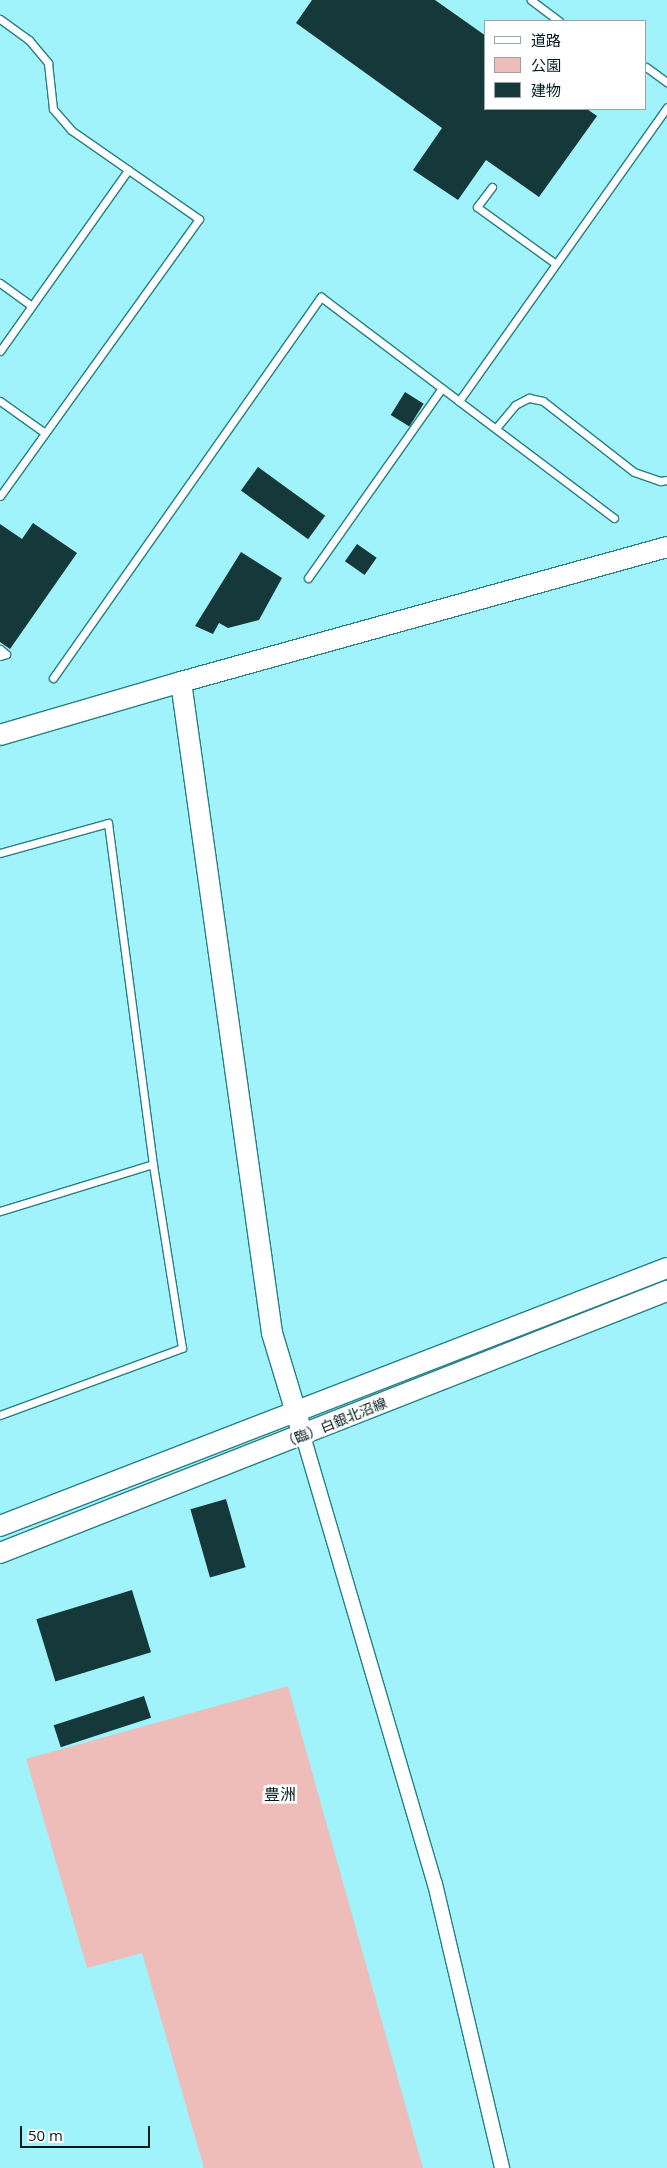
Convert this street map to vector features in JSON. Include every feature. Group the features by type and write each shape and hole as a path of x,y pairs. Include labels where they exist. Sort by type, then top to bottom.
{"street":[{"path":"0,735 181,682 667,547"},
{"path":"181,682 272,1333 435,1884 502,2168"},
{"name":"（臨）白銀北沼線","path":"0,1526 295,1409 667,1268"},
{"name":"（臨）白銀北沼線","path":"0,1552 303,1436 667,1291"}],"lane":[{"path":"531,0 558,20"},
{"path":"0,19 29,40 48,63 53,109 71,130 199,219 0,496"},
{"path":"647,68 667,82"},
{"path":"459,401 667,107"},
{"path":"0,351 128,170"},
{"path":"492,187 477,208 556,264"},
{"path":"0,283 32,306"},
{"path":"53,678 321,297 614,518"},
{"path":"308,578 442,388"},
{"path":"496,428 515,405 529,398 543,401 634,472 660,481 667,480"},
{"path":"0,401 45,434"},
{"path":"0,649 6,654 0,656"},
{"path":"0,852 108,823 154,1164 182,1348 0,1415"},
{"path":"0,1211 154,1164"}],"green space":[{"path":"288,1686 423,2168 204,2168 142,1953 87,1968 26,1759"}],"building":[{"path":"312,0 435,0 484,35 484,110 588,110 597,116 539,197 486,160 458,200 413,170 442,128 296,23"},
{"path":"405,392 424,404 409,427 391,415"},
{"path":"258,467 325,516 308,539 241,490"},
{"path":"33,523 77,553 10,649 0,642 0,524 22,539"},
{"path":"357,544 377,558 365,575 345,561"},
{"path":"241,552 282,578 259,620 228,628 219,623 213,634 195,626"},
{"path":"226,1499 246,1567 210,1577 190,1509"},
{"path":"132,1590 151,1652 55,1681 36,1619"},
{"path":"144,1696 151,1718 61,1747 54,1725"}],"district":[{"name":"豊洲","path":"280,1794"}]}
